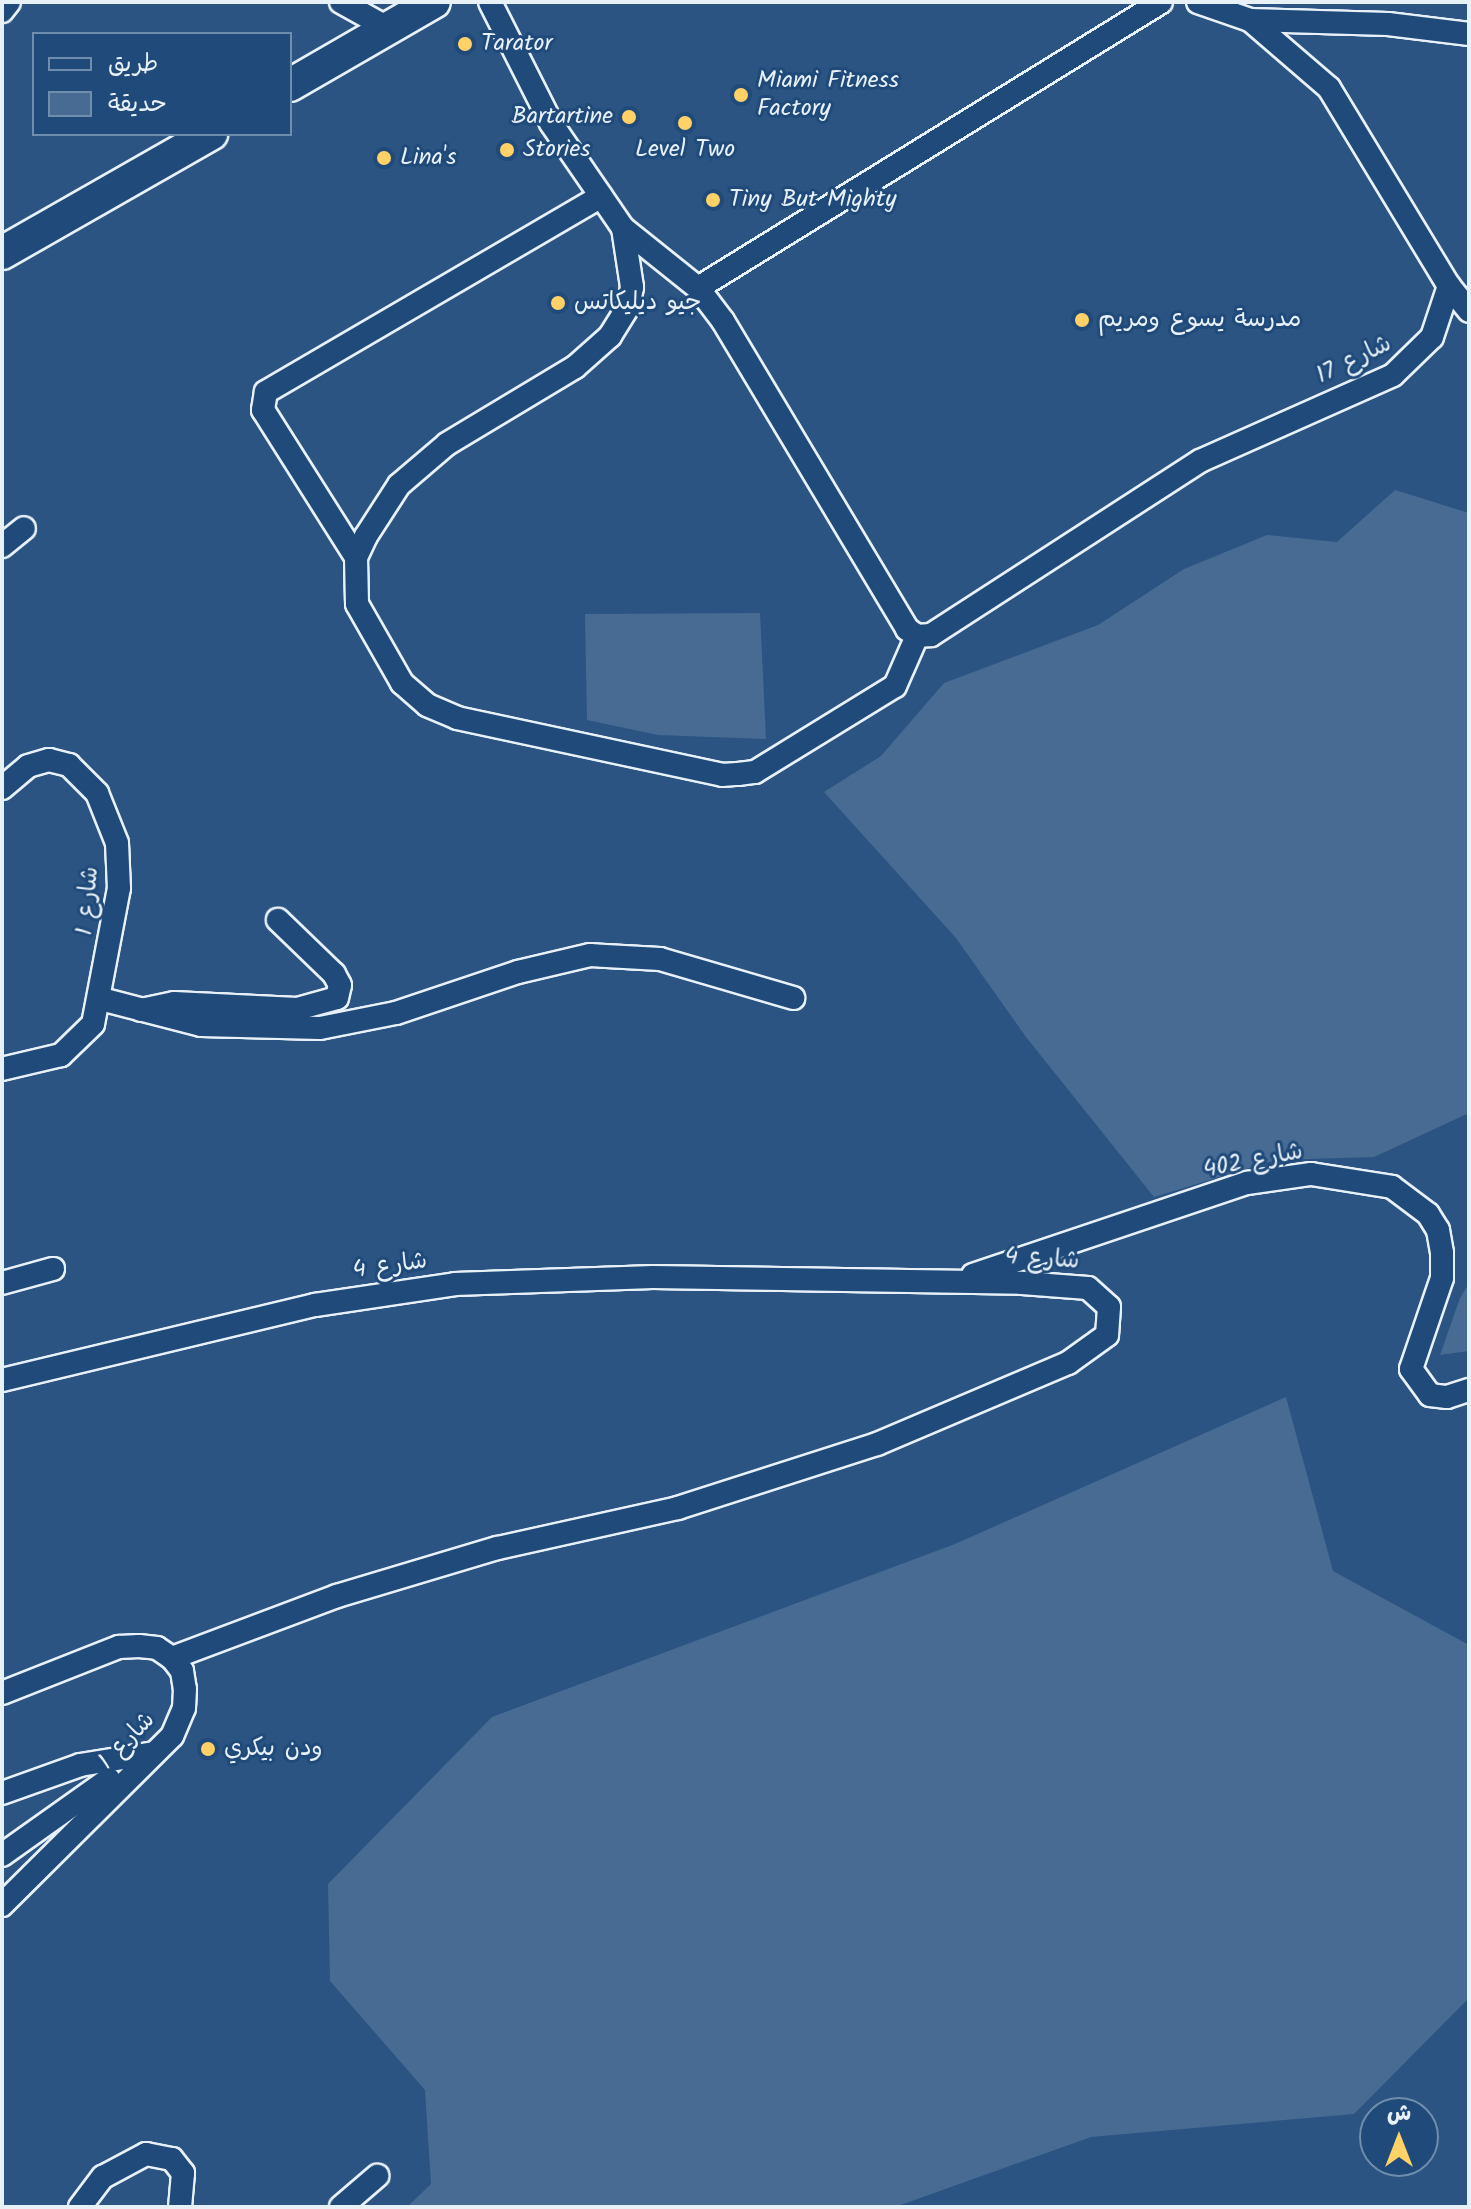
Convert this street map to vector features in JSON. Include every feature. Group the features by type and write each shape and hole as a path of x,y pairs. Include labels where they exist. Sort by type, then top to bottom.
{"street":[{"path":"2,11 9,2"},
{"path":"341,2 386,27"},
{"path":"292,84 434,2"},
{"path":"490,2 551,123 623,228 698,288 819,477 907,629 917,636 895,686 755,772 722,775 502,729 427,705 402,683 357,604 356,557 378,512 422,465 575,367 610,336 628,307 632,287 623,228"},
{"path":"698,288 1161,2"},
{"path":"1198,2 1249,11 1469,34"},
{"path":"1249,11 1329,88 1449,286 1469,311"},
{"path":"2,253 207,136"},
{"path":"356,557 263,410 266,392 601,196"},
{"name":"شارع 17","path":"917,636 931,635 1117,512 1246,437 1393,375 1432,337 1449,286"},
{"path":"2,546 24,528"},
{"name":"شارع 1","path":"2,788 28,766 49,760 69,765 97,793 117,843 119,888 101,999 93,1024 75,1047 40,1064 2,1069"},
{"path":"136,1011 174,1003 297,1009 326,1005 337,998 340,985 334,974 278,920"},
{"path":"101,999 136,1011 201,1025 320,1028 396,1013 518,972 590,955 660,959 793,998"},
{"name":"شارع 402","path":"949,1281 1030,1259 1247,1183 1311,1174 1377,1183 1392,1187 1416,1204 1438,1230 1442,1278 1413,1350 1411,1369 1417,1383 1430,1395 1447,1397 1469,1390"},
{"path":"2,1283 53,1269"},
{"name":"شارع 4","path":"2,1380 411,1287 653,1277 949,1281 1088,1288 1109,1307 1108,1332 1068,1363 1006,1391 782,1478 667,1510 497,1548 337,1596 172,1658"},
{"path":"2,1693 119,1647 157,1648 172,1658"},
{"name":"شارع 1","path":"2,1905 172,1736 184,1708 182,1671 172,1658"},
{"path":"2,1793 80,1765 154,1753"},
{"path":"2,1855 83,1801 132,1755"},
{"path":"80,2207 103,2177 146,2154 172,2159 183,2173 180,2207"},
{"path":"341,2207 377,2176"}],"green space":[{"path":"1395,490 1469,513 1469,1113 1374,1157 1275,1160 1154,1197 1026,1037 956,938 824,792 881,756 944,683 1098,625 1184,569 1267,535 1337,542"},
{"path":"760,613 766,739 658,735 587,720 585,614"},
{"path":"1469,1283 1469,1351 1440,1355 1460,1298"},
{"path":"1286,1397 1333,1571 1469,1645 1469,1998 1371,2097 1359,2097 1359,2109 1354,2114 1091,2137 895,2207 407,2207 431,2184 425,2090 330,1981 328,1884 492,1717 955,1544"}],"place":[{"name":"Tarator","path":"465,44"},
{"name":"Miami Fitness Factory","path":"741,95"},
{"name":"Bartartine","path":"629,117"},
{"name":"Level Two","path":"685,123"},
{"name":"Stories","path":"507,150"},
{"name":"Lina's","path":"384,158"},
{"name":"Tiny But Mighty","path":"713,200"},
{"name":"جيو ديليكاتس","path":"558,303"},
{"name":"مدرسة يسوع ومريم","path":"1082,320"},
{"name":"ودن بيكري","path":"208,1749"}]}
